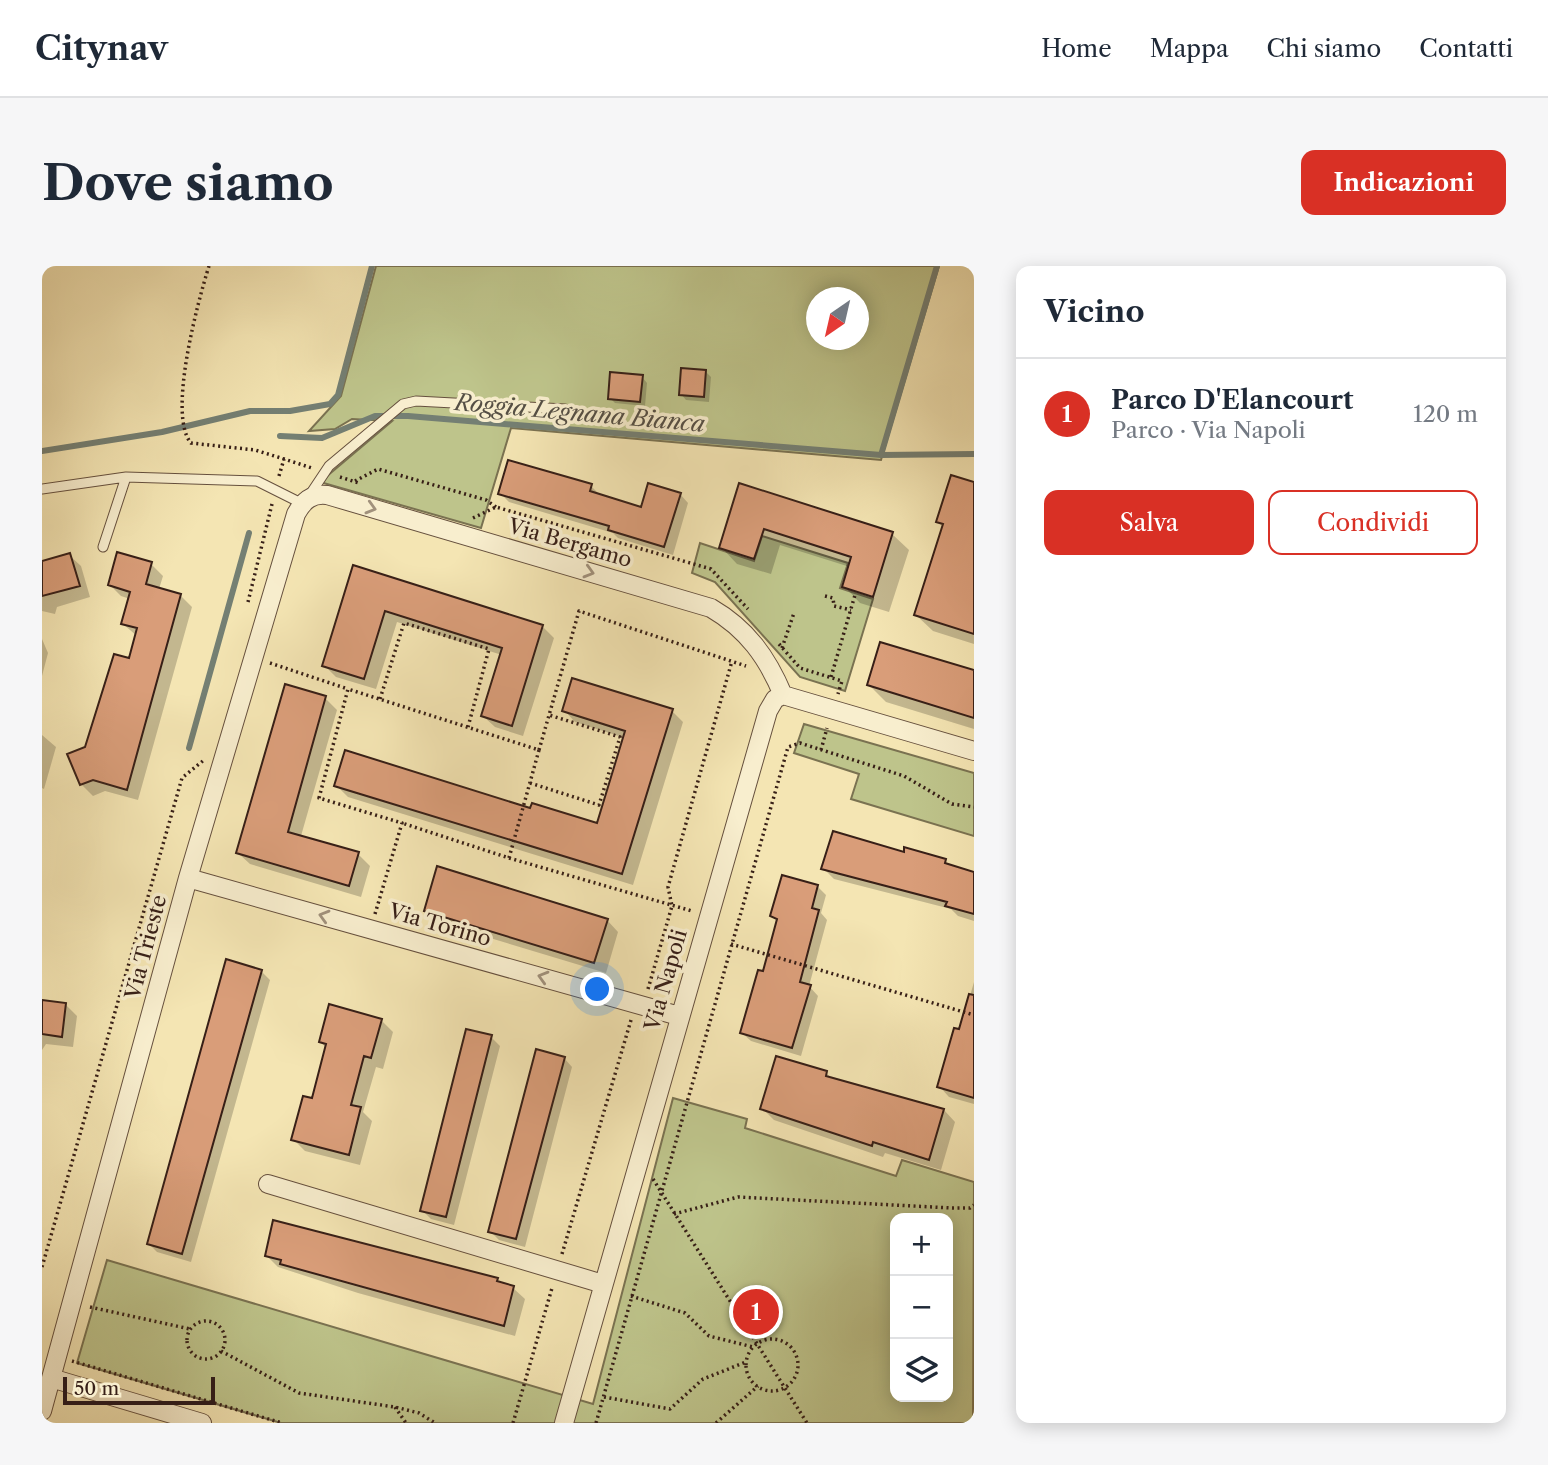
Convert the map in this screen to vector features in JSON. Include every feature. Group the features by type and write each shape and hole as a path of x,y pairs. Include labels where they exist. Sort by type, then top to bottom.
{"street":[{"name":"Via Bergamo","path":"305,502 316,495 327,495 711,608 737,626 753,642 771,668 783,695"},
{"name":"Via Trieste","path":"42,1411 188,878 296,514 305,502"},
{"path":"783,695 974,751"},
{"name":"Via Napoli","path":"564,1423 768,711 775,699 783,695"},
{"name":"Via Torino","path":"188,878 679,1016"},
{"path":"268,1184 603,1284"},
{"path":"51,1378 202,1423"}],"lane":[{"path":"42,489 126,477 257,481 305,502 324,472 403,404 416,401 565,410"},
{"path":"103,547 126,477"}],"path":[{"path":"209,266 183,384 180,413 186,437 191,443 255,450 366,485"},
{"path":"246,609 284,459"},
{"path":"355,481 378,468 485,500 496,507 711,569 749,610"},
{"path":"461,515 473,518 496,507"},
{"path":"830,677 855,595"},
{"path":"825,596 833,598 834,606 851,610"},
{"path":"509,858 579,611 733,661 668,887 673,906 643,1006 628,1023 513,1423"},
{"path":"782,648 794,613"},
{"path":"380,699 404,623 489,649 468,727"},
{"path":"774,638 800,668 842,681 821,750"},
{"path":"253,657 539,750"},
{"path":"348,689 319,798 509,858 709,916"},
{"path":"530,783 599,805 620,737 549,715"},
{"path":"596,1423 786,750 800,743 904,776 953,804 974,807"},
{"path":"42,1267 182,778 211,754"},
{"path":"371,929 402,823"},
{"path":"730,944 974,1015"},
{"path":"640,1157 755,1346 807,1423"},
{"path":"674,1214 738,1197 952,1208 970,1208 974,1205"},
{"path":"631,1296 685,1314 709,1336 755,1346 772,1339 781,1341 795,1353 797,1371 785,1387 766,1390 751,1379 746,1362"},
{"path":"72,1303 190,1329"},
{"path":"201,1321 216,1324 225,1338 221,1351 209,1358 196,1356 188,1346 190,1329 201,1321"},
{"path":"603,1397 670,1409 703,1379 746,1362 755,1346"},
{"path":"221,1351 299,1393 395,1407 419,1413 435,1423"},
{"path":"57,1357 282,1423"},
{"path":"716,1423 758,1386"},
{"path":"395,1407 406,1423"}],"green space":[{"path":"376,266 939,266 881,460 511,428 481,528 320,482 392,421 352,419 335,429 309,431 341,396"},
{"path":"762,536 848,563 840,588 873,599 845,691 800,677 715,582 692,573 700,543 754,561"},
{"path":"804,724 974,773 974,836 851,799 859,774 794,753"},
{"path":"673,1098 747,1119 745,1128 896,1176 902,1160 974,1182 973,1423 281,1423 77,1363 107,1260 593,1404"}],"building":[{"path":"681,368 706,370 704,397 679,395"},
{"path":"610,372 643,375 640,402 608,399"},
{"path":"508,460 592,484 590,491 641,507 648,483 681,493 664,547 608,530 609,526 498,494"},
{"path":"951,475 974,482 974,634 914,615 943,524 936,522"},
{"path":"739,483 893,532 873,597 842,587 851,557 764,529 754,559 719,548"},
{"path":"117,552 152,562 146,584 181,594 127,790 93,780 80,785 67,754 85,747 114,654 129,658 137,628 121,624 130,592 108,585"},
{"path":"70,553 80,586 42,596 42,561"},
{"path":"353,565 543,625 512,726 481,716 502,648 385,611 364,679 322,666"},
{"path":"880,642 974,670 974,718 867,685"},
{"path":"572,678 673,709 622,874 334,786 345,750 530,808 532,803 597,823 625,731 562,711"},
{"path":"285,684 326,696 288,832 359,852 349,886 236,853"},
{"path":"833,831 904,852 904,847 946,859 945,863 974,872 974,914 945,906 947,902 821,869"},
{"path":"437,866 608,919 594,963 424,911"},
{"path":"782,875 818,885 812,908 819,910 800,982 811,985 792,1048 740,1033 758,970 763,971 777,919 770,916"},
{"path":"226,959 262,970 182,1254 147,1244"},
{"path":"969,994 974,995 974,1098 937,1087 954,1028 959,1029"},
{"path":"42,1000 66,1003 62,1037 42,1034"},
{"path":"329,1004 382,1019 371,1058 364,1056 351,1105 361,1107 349,1155 291,1140 303,1096 312,1098 326,1044 319,1042"},
{"path":"466,1029 492,1035 446,1217 420,1211"},
{"path":"536,1049 565,1057 516,1239 488,1232"},
{"path":"776,1056 827,1071 826,1076 944,1109 929,1160 873,1142 872,1146 760,1109"},
{"path":"273,1220 498,1278 497,1281 514,1286 504,1326 280,1264 281,1260 265,1256"}],"waterway":[{"path":"42,451 162,432 250,411 290,411 330,404 338,395 372,266"},
{"name":"Roggia Legnana Bianca","path":"881,455 937,266"},
{"name":"Roggia Legnana Bianca","path":"280,436 322,438 375,416 408,416 881,455 974,454"},
{"name":"Roggia Legnana Bianca","path":"189,748 249,533"}],"place":[{"name":"Parco D'Elancourt","path":"756,1312"}]}
